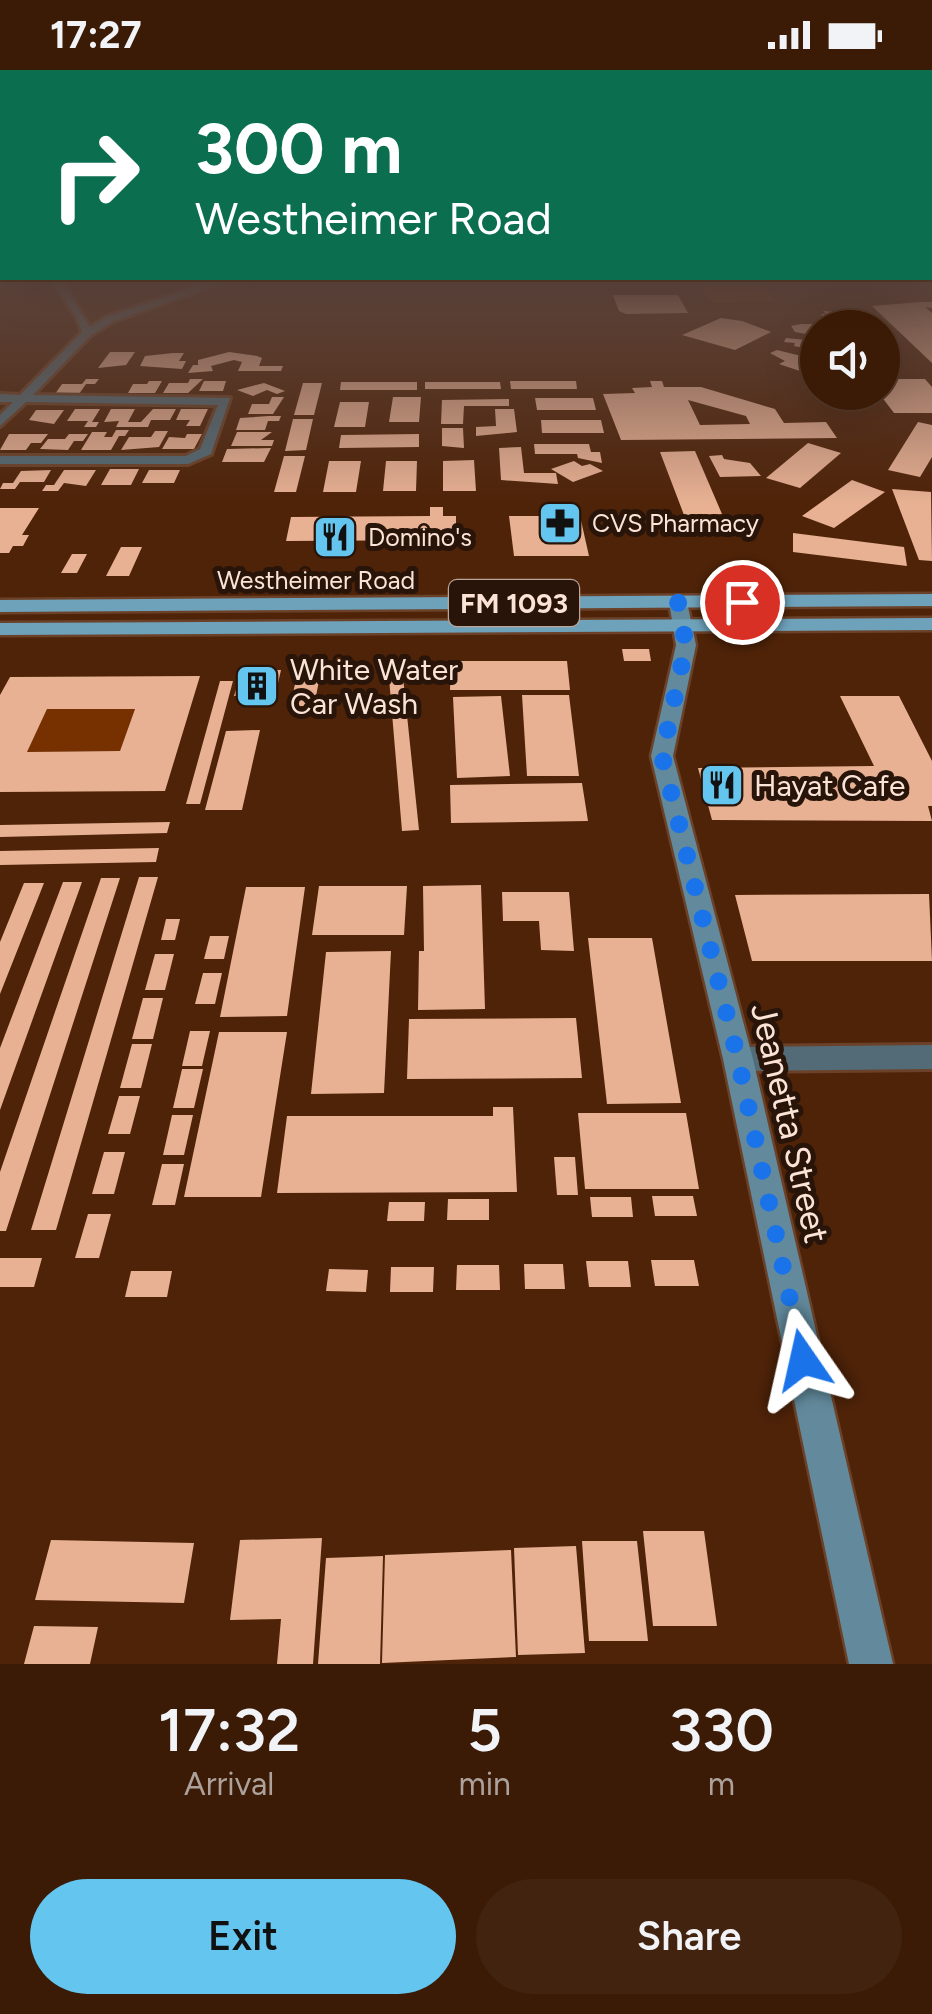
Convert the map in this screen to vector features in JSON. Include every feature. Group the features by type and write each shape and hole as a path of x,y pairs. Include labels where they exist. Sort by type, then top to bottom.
{"main road":[{"name":"Westheimer Road","path":"8,629 260,628 681,614 932,600"},
{"name":"Westheimer Road","path":"0,606 460,604 932,624"},
{"path":"260,628 266,617 276,614 432,613 460,604"},
{"path":"136,628 154,618 242,616 258,605"},
{"path":"8,629 27,618 92,606"}],"street":[{"path":"0,422 68,354"},
{"path":"0,398 226,400 206,451 188,460 0,460"},
{"name":"Jeanetta Street","path":"681,614 686,645 662,756 738,1059 871,1664"},
{"path":"738,1059 932,1057"}],"shaded area":[{"path":"47,709 135,709 120,751 27,752"}],"building":[{"path":"108,354 133,354 126,365 98,368"},
{"path":"183,354 179,361 186,361 182,369 140,366 145,356"},
{"path":"220,354 246,354 262,358 259,366 283,366 281,371 238,371 242,362 234,360 211,366 213,371 188,373 193,365 198,365 198,360"},
{"path":"773,354 800,356 800,371 779,364 785,361"},
{"path":"86,379 99,379 95,384 86,384 79,394 55,394 62,384 82,384"},
{"path":"190,379 203,379 188,393 163,393 169,383 188,383"},
{"path":"900,379 925,379 932,387 932,413 892,410 900,410"},
{"path":"162,381 155,393 128,393 133,384"},
{"path":"204,381 226,381 223,391 199,391"},
{"path":"510,381 576,381 577,389 511,389"},
{"path":"650,381 662,381 664,387 701,387 775,409 784,423 826,422 837,438 621,440 603,394 635,393 632,388 652,387","holes":["688,400 746,416 750,424 700,425"]},
{"path":"341,382 417,382 417,390 340,390"},
{"path":"425,382 500,382 501,389 425,389"},
{"path":"264,383 285,391 277,394 267,390 253,396 237,390"},
{"path":"303,383 322,383 314,415 294,415"},
{"path":"272,397 284,397 273,414 248,414 252,404 269,404"},
{"path":"393,397 421,397 419,422 389,422"},
{"path":"535,398 593,398 596,410 537,410"},
{"path":"509,399 509,406 464,406 463,424 441,424 442,400"},
{"path":"340,402 369,402 365,427 334,427"},
{"path":"75,409 100,409 92,422 99,422 96,427 84,427 88,421 67,421"},
{"path":"111,409 135,409 128,422 141,422 153,409 176,409 170,420 151,420 148,427 116,427 119,421 104,422"},
{"path":"181,409 208,409 200,426 186,426 190,420 176,420"},
{"path":"495,409 514,409 517,432 476,436 476,427 496,426"},
{"path":"36,410 64,410 54,424 29,420"},
{"path":"281,416 279,421 268,421 265,430 236,430 240,418"},
{"path":"293,419 313,419 306,450 285,451"},
{"path":"541,420 601,420 604,433 542,433"},
{"path":"918,422 932,425 932,457 920,477 888,470"},
{"path":"442,428 463,428 464,448 442,446"},
{"path":"116,430 129,430 125,436 119,436 111,450 81,450 92,432 107,432 104,437 112,437"},
{"path":"155,431 168,431 159,447 121,450 129,437 151,437"},
{"path":"237,432 272,432 261,440 274,440 272,446 231,446"},
{"path":"9,434 48,434 41,443 31,443 26,450 0,450"},
{"path":"69,434 88,434 83,441 74,441 68,450 40,449 48,439 65,439"},
{"path":"187,434 202,434 194,449 162,449 169,437 185,438"},
{"path":"419,434 419,447 339,448 341,435"},
{"path":"808,443 841,453 800,488 766,478"},
{"path":"534,444 589,444 591,452 600,452 602,463 578,458 577,454 535,454"},
{"path":"521,447 524,473 556,473 558,484 501,480 499,448"},
{"path":"271,448 264,462 222,462 227,449"},
{"path":"695,451 722,514 684,515 660,452"},
{"path":"722,455 724,459 750,463 761,476 720,477 709,456"},
{"path":"284,456 305,456 296,492 274,492"},
{"path":"474,460 476,491 443,491 443,461"},
{"path":"329,461 361,461 356,492 323,492"},
{"path":"386,461 417,461 416,491 383,491"},
{"path":"574,461 603,471 573,482 551,469"},
{"path":"110,469 139,469 131,485 101,485"},
{"path":"51,470 44,482 20,482 15,489 0,489 3,483 13,483 21,471"},
{"path":"64,470 96,470 86,486 64,483 58,491 42,491 46,485 54,485"},
{"path":"149,470 180,470 174,483 142,483"},
{"path":"852,480 885,492 834,528 802,516"},
{"path":"892,489 931,492 932,561 919,560"},
{"path":"430,507 443,507 443,516 456,516 456,540 286,541 291,517 430,516"},
{"path":"0,508 39,508 22,535 29,535 23,546 13,546 9,553 0,553"},
{"name":"CVS Pharmacy","path":"509,516 580,516 589,556 514,556"},
{"path":"793,533 904,547 907,566 793,552"},
{"path":"121,547 142,547 129,576 106,576"},
{"path":"72,554 87,554 77,573 61,573"},
{"path":"622,649 649,649 651,661 624,661"},
{"path":"451,661 567,661 570,690 450,690"},
{"name":"White Water Car Wash","path":"254,670 281,670 274,701 234,696 240,676 253,676"},
{"path":"298,671 321,671 314,706 290,706"},
{"path":"200,676 165,791 0,792 0,695 10,677","holes":["47,709 135,709 120,751 27,752"]},
{"path":"403,677 419,830 402,831 389,678"},
{"path":"220,681 233,681 200,804 186,804"},
{"path":"522,695 569,695 579,776 527,776"},
{"path":"501,696 510,776 457,778 453,697"},
{"path":"840,696 899,696 932,761 932,806 928,806 932,821 712,820 698,768 874,766"},
{"path":"260,730 242,810 205,810 226,731"},
{"path":"582,783 588,821 451,823 450,785"},
{"path":"170,822 167,833 0,837 0,825"},
{"path":"159,848 156,862 0,865 0,851"},
{"path":"139,877 158,877 56,1230 31,1230"},
{"path":"101,878 120,878 6,1231 0,1231 0,1172"},
{"path":"63,882 82,882 0,1110 0,1048"},
{"path":"24,883 44,883 0,994 0,942"},
{"path":"481,885 485,1009 418,1010 419,951 424,951 423,886"},
{"path":"319,886 407,886 404,935 312,935"},
{"path":"246,887 305,887 287,1016 220,1017"},
{"path":"502,892 569,892 574,951 541,950 539,921 503,921"},
{"path":"929,894 932,961 752,961 735,895"},
{"path":"166,919 180,919 175,940 161,940"},
{"path":"210,936 229,936 224,959 204,959"},
{"path":"588,938 652,938 681,1103 607,1104"},
{"path":"391,951 384,1093 311,1094 326,952"},
{"path":"155,954 174,954 165,990 145,990"},
{"path":"203,973 222,973 215,1004 195,1004"},
{"path":"143,998 163,998 153,1039 132,1039"},
{"path":"576,1018 582,1078 407,1079 409,1019"},
{"path":"190,1031 210,1031 202,1066 182,1066"},
{"path":"219,1032 287,1032 261,1197 184,1197"},
{"path":"132,1044 152,1044 141,1088 120,1088"},
{"path":"182,1069 203,1069 194,1108 173,1108"},
{"path":"119,1096 140,1096 130,1134 108,1134"},
{"path":"493,1107 513,1107 517,1192 277,1193 287,1116 493,1116"},
{"path":"578,1113 686,1113 699,1189 585,1189"},
{"path":"172,1115 193,1115 184,1155 163,1155"},
{"path":"104,1152 125,1152 114,1194 92,1194"},
{"path":"554,1157 575,1157 578,1195 557,1195"},
{"path":"162,1164 184,1164 175,1205 152,1205"},
{"path":"652,1196 693,1196 697,1216 655,1216"},
{"path":"590,1197 631,1197 633,1217 592,1217"},
{"path":"448,1199 489,1199 489,1220 447,1220"},
{"path":"389,1202 425,1202 424,1221 387,1221"},
{"path":"88,1214 111,1214 99,1258 75,1258"},
{"path":"0,1258 42,1258 34,1287 0,1287"},
{"path":"651,1260 694,1260 699,1286 655,1286"},
{"path":"586,1261 628,1261 631,1287 589,1287"},
{"path":"524,1264 563,1264 565,1289 525,1289"},
{"path":"457,1265 499,1265 500,1290 456,1290"},
{"path":"391,1267 434,1267 433,1292 390,1292"},
{"path":"329,1269 368,1270 366,1292 326,1291"},
{"path":"131,1271 172,1271 167,1297 125,1297"},
{"path":"643,1531 704,1531 717,1626 653,1626"},
{"path":"322,1538 313,1664 277,1664 281,1619 230,1620 240,1540"},
{"path":"51,1540 194,1543 184,1603 35,1600"},
{"path":"582,1541 637,1541 648,1641 589,1641"},
{"path":"576,1546 585,1653 518,1655 514,1548"},
{"path":"511,1550 516,1657 382,1663 385,1555"},
{"path":"383,1556 380,1664 318,1664 326,1558"},
{"path":"34,1626 98,1627 90,1664 24,1664"}],"place":[{"name":"CVS Pharmacy","path":"560,523"},
{"name":"Domino's","path":"335,537"},
{"name":"White Water Car Wash","path":"257,686"},
{"name":"Hayat Cafe","path":"722,785"}],"route":[{"path":"742,602 678,602 686,645 663,736 662,756 738,1059 803,1360"}]}
